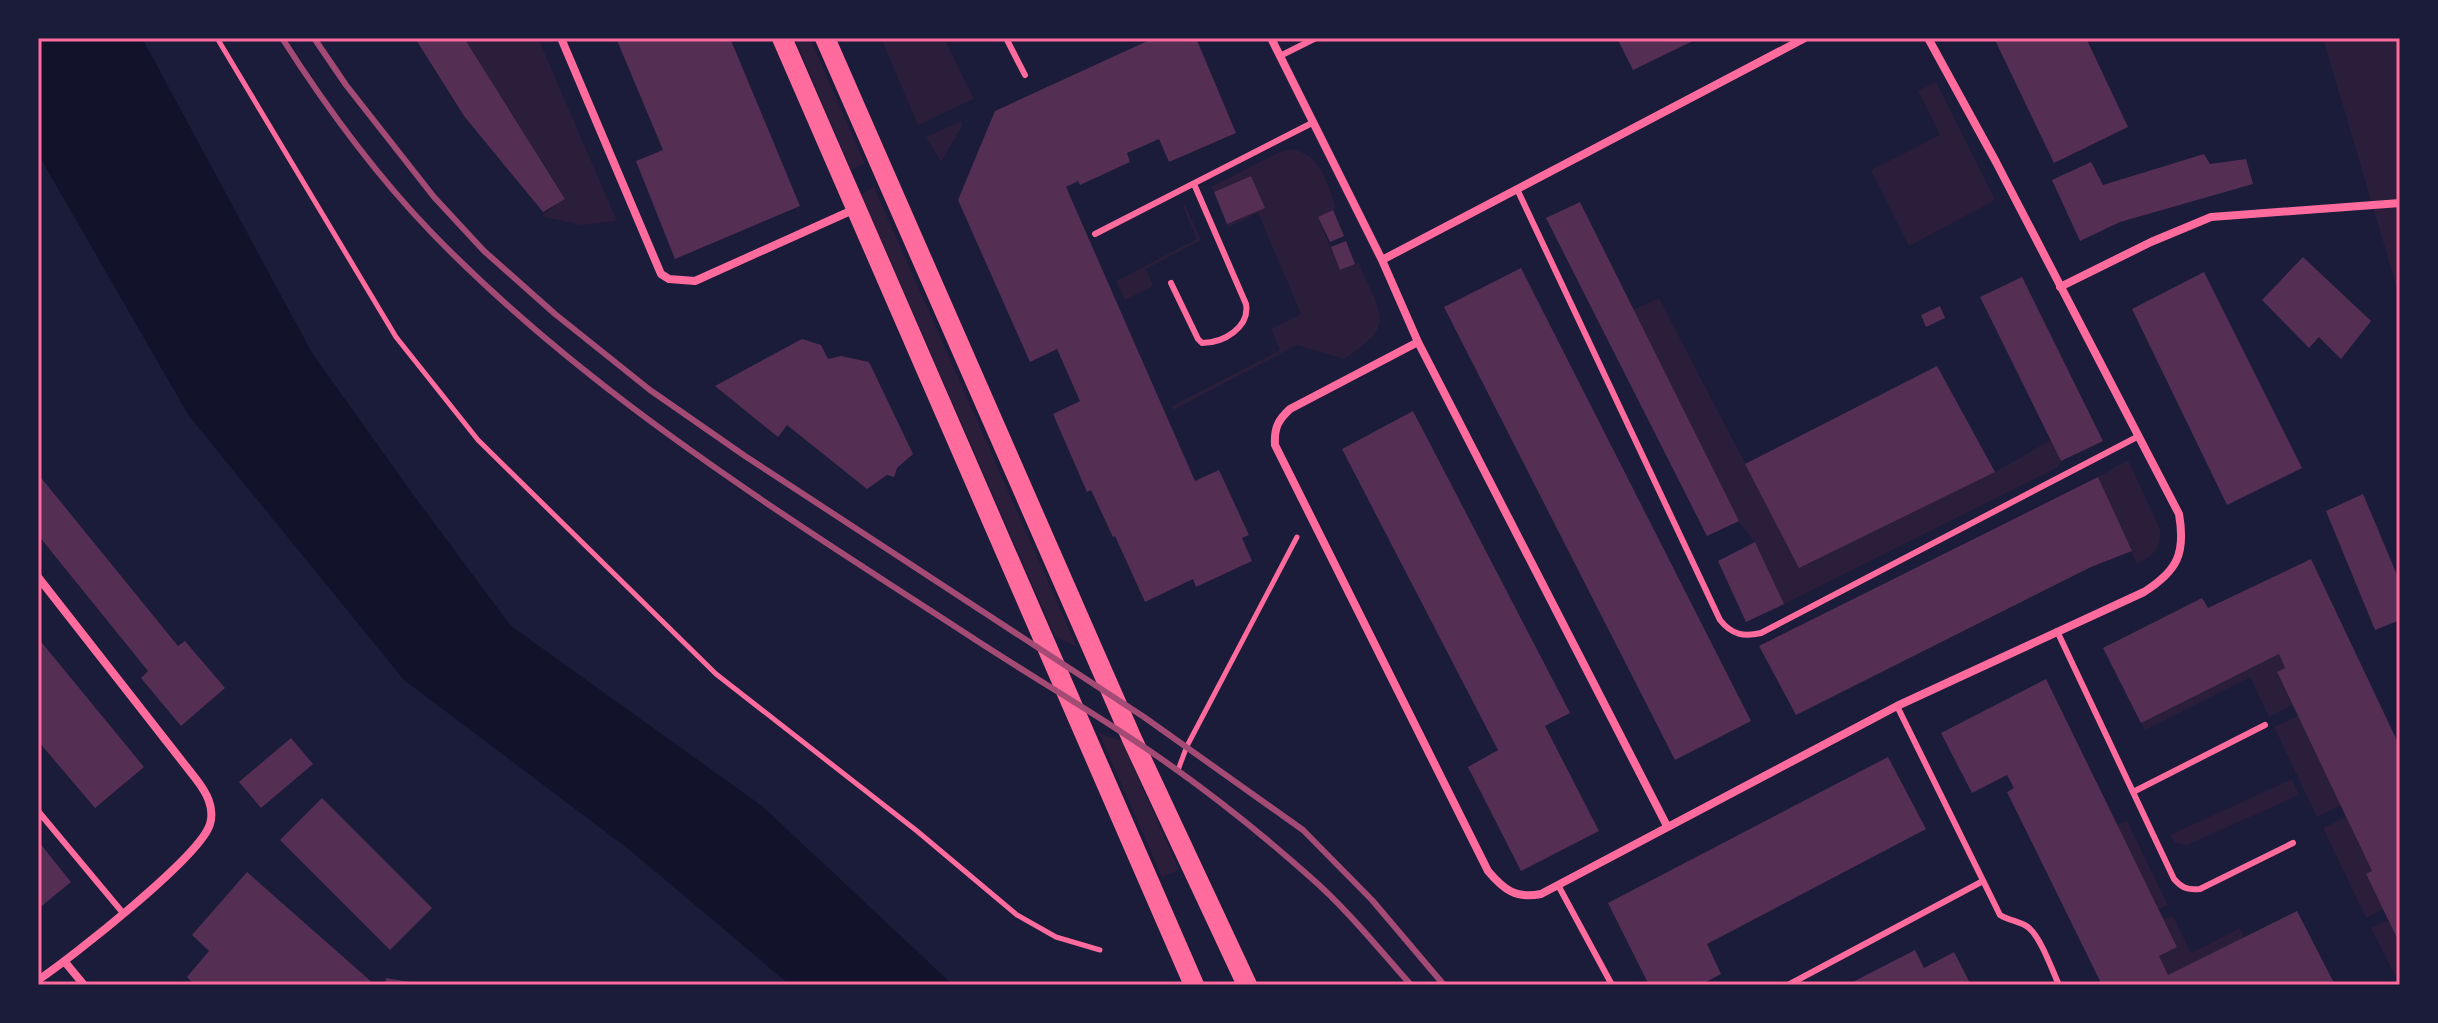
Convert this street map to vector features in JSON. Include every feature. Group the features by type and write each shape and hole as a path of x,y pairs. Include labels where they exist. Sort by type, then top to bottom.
{"main road":[{"path":"782,38 1194,985"},
{"path":"825,38 1132,739 1247,985"}],"street":[{"path":"561,38 661,274 669,279 695,281 856,209"},
{"path":"1271,38 1382,260 1418,342 1667,826"},
{"path":"1382,260 1805,38"},
{"path":"1418,342 1290,409 1280,418 1274,430 1275,445 1488,871 1514,895 1527,897 1541,894 1897,706 2144,592 2162,580 2181,552 2183,535 2179,514 1928,38"},
{"path":"2060,287 2151,242 2211,217 2400,203"},
{"path":"38,577 207,794 212,821 206,836 123,913 65,962 38,980"},
{"path":"65,962 84,985"}],"lane":[{"path":"1006,38 1025,75"},
{"path":"1280,56 1316,38"},
{"path":"1095,234 1312,123"},
{"path":"1171,283 1202,343 1216,341 1239,328 1246,319 1246,304 1194,184"},
{"path":"1517,189 1720,620 1734,633 1746,636 1761,633 2137,437"},
{"path":"2057,631 2174,879 2181,886 2189,890 2200,889 2293,843"},
{"path":"1897,706 2000,915 2027,925 2059,985"},
{"path":"2133,792 2265,725"},
{"path":"38,811 123,913"},
{"path":"1788,985 1983,881"},
{"path":"1558,885 1612,985"}],"path":[{"path":"217,38 396,337 478,440 716,674 917,831 1017,915 1056,937 1100,950"},
{"path":"1178,772 1187,746 1308,514"}],"shaded area":[{"path":"38,38 142,38 312,353 511,626 762,806 953,985 790,985 631,851 404,680 189,416 38,154"},
{"path":"462,38 538,38 617,221 581,225 541,216 565,198"},
{"path":"810,38 865,164 851,170 795,39"},
{"path":"881,38 944,38 974,99 918,125"},
{"path":"2323,38 2400,38 2400,293 2398,292"},
{"path":"1936,82 1995,200 1909,246 1871,170 1940,135 1918,91"},
{"path":"961,121 962,126 941,162 926,137"},
{"path":"1292,149 1311,158 1322,171 1336,208 1318,218 1340,270 1359,263 1378,307 1378,327 1361,347 1344,359 1297,345 1173,410 1172,406 1280,350 1271,329 1301,314 1258,213 1228,227 1227,224 1264,208 1251,176 1214,192 1211,187"},
{"path":"874,187 1077,647 1055,636 861,194"},
{"path":"1185,205 1201,240 1146,269 1153,286 1125,300 1116,281 1197,239 1183,207"},
{"path":"1659,298 1799,567 1995,472 2051,440 2061,461 2058,467 1784,604 1755,542 1738,521 1633,310"},
{"path":"2128,460 2160,529 2155,551 2137,564 2098,477"},
{"path":"2279,654 2285,668 2277,673 2292,705 2269,717 2250,677 2145,730 2141,723"},
{"path":"2298,716 2341,805 2317,817 2274,727"},
{"path":"1099,733 1122,741 1179,870 1162,877"},
{"path":"2292,779 2299,795 2187,845 2171,838 2170,835"},
{"path":"2346,817 2372,871 2366,875 2383,909 2366,918 2323,828"},
{"path":"2127,821 2168,905 2159,909 2117,825"},
{"path":"2173,916 2191,953 2240,928 2244,938 2168,975 2159,956 2177,947 2164,919"},
{"path":"2388,920 2400,944 2400,985 2371,928"}],"building":[{"path":"415,38 464,38 565,199 543,212 464,116"},
{"path":"616,38 730,38 800,206 675,259 636,161 663,150"},
{"path":"1154,38 1196,38 1236,133 1169,162 1159,139 1127,153 1130,162 1080,185 1078,181 1066,187 1195,481 1219,470 1249,535 1242,538 1252,561 1196,587 1193,579 1145,602 1091,490 1087,492 1053,414 1080,401 1057,349 1030,362 958,200 995,111"},
{"path":"1617,38 1699,38 1633,70"},
{"path":"1994,38 2086,38 2128,127 2054,163"},
{"path":"2204,154 2210,164 2246,159 2253,184 2120,222 2080,241 2052,180 2091,162 2103,185"},
{"path":"1251,176 1265,208 1227,224 1214,192"},
{"path":"1580,202 1739,521 1707,536 1546,218"},
{"path":"1333,210 1344,236 1330,242 1318,217"},
{"path":"1346,241 1355,264 1340,270 1331,247"},
{"path":"2303,257 2371,321 2341,359 2319,337 2309,348 2262,300"},
{"path":"1521,268 1751,721 1675,760 1444,307"},
{"path":"2204,272 2302,468 2227,505 2132,309"},
{"path":"2022,277 2103,441 2061,461 1980,297"},
{"path":"1940,306 1945,318 1926,327 1921,315"},
{"path":"802,339 821,345 828,359 841,356 869,362 913,454 897,468 894,477 887,475 867,489 787,425 778,437 715,386"},
{"path":"1937,366 1995,472 1799,568 1745,464"},
{"path":"1413,411 1570,713 1545,726 1599,831 1521,871 1468,767 1498,750 1342,449"},
{"path":"38,474 178,646 185,641 225,688 181,726 141,678 148,671 38,535"},
{"path":"2098,477 2132,551 2091,567 1796,715 1759,646"},
{"path":"2363,494 2400,582 2400,620 2375,630 2326,511"},
{"path":"1755,542 1784,604 1746,622 1718,561"},
{"path":"2311,559 2400,747 2400,944 2366,874 2372,871 2277,672 2285,668 2279,654 2141,723 2103,648 2202,598 2208,608"},
{"path":"38,638 144,767 95,808 38,741"},
{"path":"2046,679 2177,947 2159,956 2168,975 2297,911 2334,983 2102,985 2007,792 2014,788 2007,775 1972,793 1941,733"},
{"path":"291,738 313,764 261,808 239,782"},
{"path":"1888,757 1926,829 1707,944 1721,974 1700,985 1649,985 1608,903"},
{"path":"322,798 432,908 390,950 280,840"},
{"path":"38,841 71,882 38,909"},
{"path":"247,872 375,985 195,985 187,977 209,951 192,935"},
{"path":"1915,950 1924,968 1954,952 1971,985 1847,985"},
{"path":"386,978 417,983 417,985 385,985"}],"railway":[{"path":"282,38 352,139 411,211 491,291 553,345 685,447 823,541 1132,739 1201,787 1323,889 1411,985"},
{"path":"314,38 346,85 434,197 484,251 555,314 650,390 745,456 1144,717 1303,830 1372,900 1444,985"}]}
